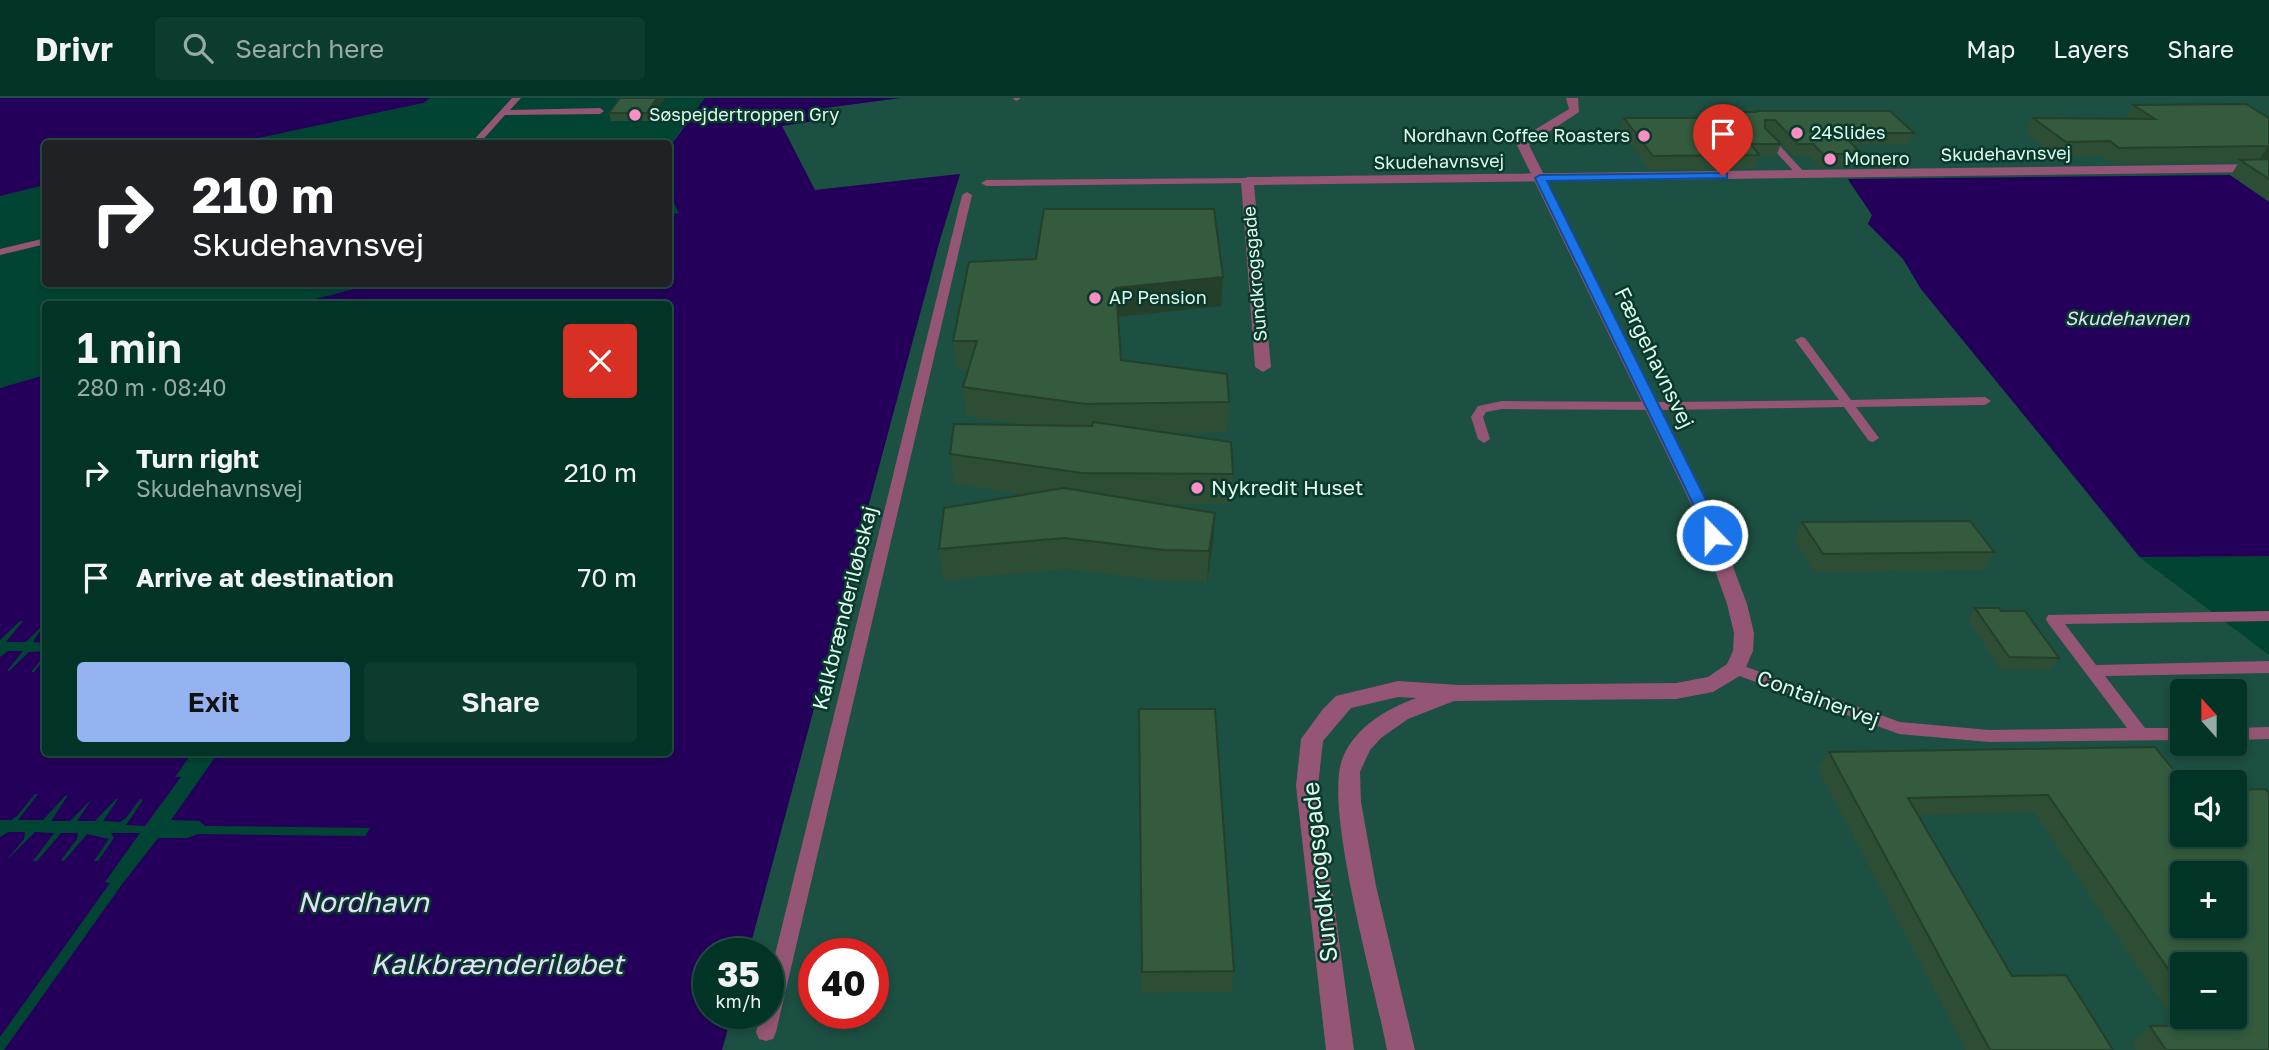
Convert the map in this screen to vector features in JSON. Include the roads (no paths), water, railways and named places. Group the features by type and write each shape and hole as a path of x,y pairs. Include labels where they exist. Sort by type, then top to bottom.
{"street":[{"name":"Færgehavnsvej","path":"1572,98 1575,110 1567,117 1533,134 1523,145 1702,508 1737,604 1744,632 1743,651 1735,669"},
{"name":"Skudehavnsvej","path":"1247,181 2262,168 2269,164"},
{"name":"Sundkrogsgade","path":"1247,181 1263,366"},
{"name":"Containervej","path":"1459,693 1676,691 1713,684 1735,669"},
{"name":"Sundkrogsgade","path":"1340,1047 1307,786 1312,739 1344,702 1369,694 1398,688 1459,693"},
{"name":"Sundkrogsgade","path":"1400,1046 1366,898 1349,795 1349,771 1361,746 1384,724 1416,705 1459,693"}],"lane":[{"path":"478,140 517,98"},
{"path":"503,113 600,111"},
{"path":"1766,136 1802,175"},
{"name":"Skudehavnsvej","path":"986,183 1247,181"},
{"name":"Kalkbrænderiløbskaj","path":"766,1032 967,195"},
{"path":"0,252 42,242"},
{"path":"1801,340 1874,438"},
{"path":"1484,439 1477,417 1482,409 1491,406 1985,401"},
{"path":"2141,735 2053,619 2269,616"},
{"path":"2092,671 2269,667"},
{"name":"Containervej","path":"1735,669 1899,728 1989,736 2170,734"},
{"path":"2247,734 2269,733"}],"water":[{"path":"0,98 430,98 423,103 249,140 42,140 42,186 0,196"},
{"name":"Nordhavn","path":"705,98 900,98 818,109 822,120 782,126 815,190 960,174 939,243 752,938 693,938 693,1029 728,1029 722,1050 0,1050 0,388 42,376 42,756 672,756 672,301 308,301 362,287 672,287 672,214 679,213 672,198 672,144"},
{"name":"Skudehavnen","path":"2230,175 2269,202 2269,556 2140,557 1921,289 1903,259 1868,224 1872,215 1848,179"}],"place":[{"name":"Søspejdertroppen Gry","path":"635,115"},
{"name":"24Slides","path":"1797,133"},
{"name":"Nordhavn Coffee Roasters","path":"1644,136"},
{"name":"Monero","path":"1830,159"},
{"name":"AP Pension","path":"1095,298"},
{"name":"Nykredit Huset","path":"1197,488"}],"water label":[{"name":"Kalkbrænderiløbet","path":"497,964"}]}
